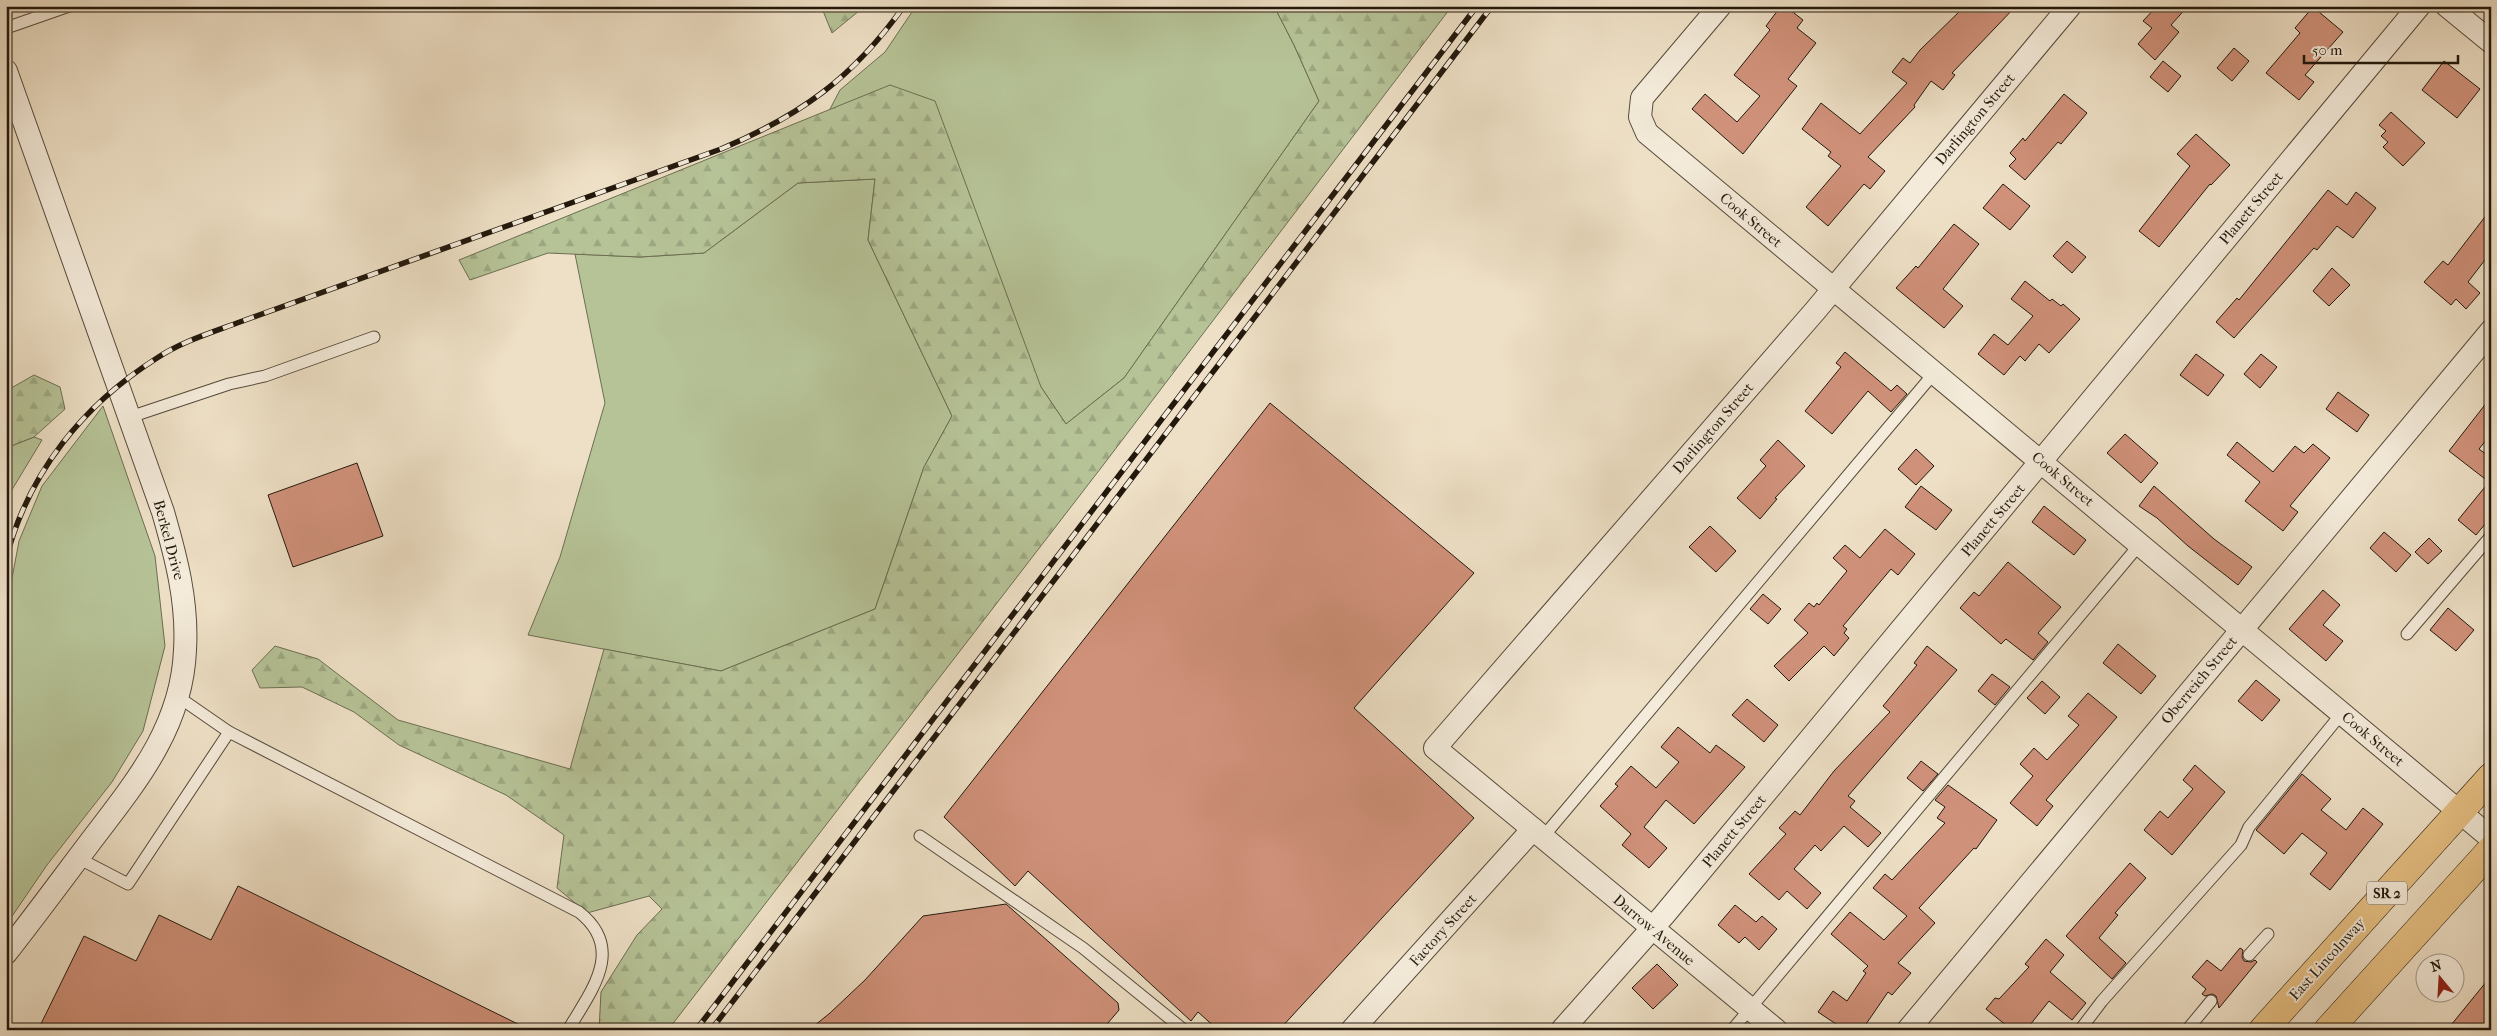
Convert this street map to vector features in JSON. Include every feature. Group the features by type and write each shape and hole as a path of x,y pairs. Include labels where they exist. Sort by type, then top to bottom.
{"main road":[{"name":"East Lincolnway","path":"2263,1030 2491,777"},
{"path":"2328,1030 2491,850"}],"street":[{"name":"Cook Street","path":"1720,6 1642,98 1640,116 1647,133 2491,838"},
{"name":"Darlington Street","path":"1538,833 1435,748 1832,289 2070,6"},
{"name":"Planett Street","path":"1562,1030 1652,929 2419,6"},
{"path":"2448,6 2491,42"},
{"name":"Berkel Drive","path":"6,71 47,181 163,512 178,562 184,608 186,651 177,696 165,734 146,770 6,953"},
{"name":"Oberreich Street","path":"1908,1030 2491,331"},
{"name":"Darrow Avenue","path":"1538,833 1776,1030"},
{"name":"Factory Street","path":"1352,1030 1538,833"}],"lane":[{"path":"6,28 69,6"},
{"path":"130,417 229,384 265,376 374,338"},
{"path":"1538,833 1935,372"},
{"path":"2407,634 2491,536"},
{"path":"1732,1030 1848,895 2140,544"},
{"path":"177,696 229,732 579,912 591,921 602,948 601,967 594,987 568,1030"},
{"path":"2080,1030 2102,1001 2241,844 2249,827 2342,713"},
{"path":"78,858 128,884 229,732"},
{"path":"920,836 1083,948 1184,1030"},
{"path":"2249,955 2268,934"},
{"path":"2187,1030 2211,1001"}],"green space":[{"path":"821,6 865,6 832,33"},
{"path":"916,6 1274,6 1319,101 1124,378 1066,424 1041,387 830,109 840,90 885,52"},
{"path":"1274,6 1452,6 1104,464 668,1030 599,1030 601,992 637,935 662,909 649,896 587,913 557,888 564,835 506,795 399,745 354,712 302,687 260,688 252,670 275,646 318,659 398,720 570,769 604,649 721,671 875,609 924,467 952,416 868,240 875,179 798,183 704,253 640,257 548,253 470,280 459,260 890,85 935,101 1041,387 1066,424 1124,378 1319,101"},
{"path":"875,179 868,240 952,416 924,467 875,609 721,671 528,635 560,557 605,403 575,254 640,257 704,253 798,183"},
{"path":"34,375 60,387 65,409 34,437 6,448 6,391"},
{"path":"103,406 155,556 165,646 143,731 112,782 47,865 6,925 6,610 19,541 42,486"},
{"path":"34,437 42,440 10,493 6,504 6,448"}],"building":[{"path":"1781,6 1785,6 1803,20 1797,28 1816,43 1788,79 1797,86 1743,154 1692,109 1705,94 1737,122 1760,96 1734,75 1770,30 1766,26"},
{"path":"1965,6 2016,6 1952,73 1955,75 1943,90 1931,81 1914,105 1915,107 1868,157 1885,171 1870,189 1864,184 1828,226 1806,207 1841,166 1828,156 1831,152 1802,129 1821,103 1860,134 1907,83 1892,72 1903,58 1910,63 1920,50"},
{"path":"2157,6 2188,6 2171,25 2179,32 2155,60 2138,44 2152,28 2143,21"},
{"path":"2313,7 2343,32 2305,75 2314,82 2299,100 2266,73 2300,33 2295,28"},
{"path":"2234,48 2249,61 2232,81 2217,68"},
{"path":"2163,61 2181,76 2168,92 2150,77"},
{"path":"2444,61 2480,89 2457,118 2422,90"},
{"path":"2064,94 2087,113 2061,144 2058,142 2025,180 2009,166 2016,159 2010,153 2023,138 2025,141"},
{"path":"2391,112 2425,143 2403,166 2383,147 2388,142 2381,136 2386,131 2379,125"},
{"path":"2196,134 2230,165 2210,184 2159,247 2139,231 2190,166 2177,154"},
{"path":"2003,184 2030,206 2010,230 1983,208"},
{"path":"2328,190 2347,205 2356,192 2376,208 2353,238 2337,226 2317,250 2314,248 2234,338 2216,322 2237,298 2239,300"},
{"path":"2491,209 2491,252 2468,282 2480,293 2466,309 2456,299 2451,305 2424,282 2443,261 2448,265"},
{"path":"1954,224 1979,244 1943,289 1963,306 1944,328 1896,288 1916,266 1918,268"},
{"path":"2067,241 2086,257 2072,273 2053,256"},
{"path":"2332,268 2350,285 2329,306 2313,291"},
{"path":"2025,281 2050,301 2052,299 2061,306 2063,304 2080,319 2049,353 2039,344 2025,361 2020,356 2004,375 1978,354 1994,334 2008,345 2033,316 2011,299"},
{"path":"1845,352 1891,391 1897,385 1907,394 1891,412 1868,391 1832,434 1805,411 1841,367 1836,363"},
{"path":"2196,354 2224,375 2208,396 2180,375"},
{"path":"2261,354 2277,367 2260,388 2244,374"},
{"path":"2338,392 2369,415 2357,432 2326,409"},
{"path":"2491,397 2491,434 2479,449 2491,458 2491,517 2476,535 2458,520 2489,482 2449,451"},
{"path":"1270,403 1474,573 1354,708 1474,818 1279,1030 1218,1030 1198,1012 1191,1021 1028,871 1015,886 944,817"},
{"path":"2125,434 2158,463 2141,483 2107,453"},
{"path":"1778,440 1805,466 1775,498 1777,499 1760,519 1737,498 1766,466 1760,460"},
{"path":"2237,442 2273,472 2295,446 2304,453 2313,444 2330,458 2290,506 2298,512 2283,531 2245,501 2260,482 2227,455"},
{"path":"1916,449 1934,466 1916,485 1898,469"},
{"path":"357,463 383,536 293,567 268,495"},
{"path":"1921,486 1952,510 1936,530 1905,507"},
{"path":"2154,486 2214,539 2252,567 2238,585 2188,546 2157,518 2139,506"},
{"path":"2044,506 2086,540 2074,555 2032,522"},
{"path":"1710,526 1736,551 1716,572 1689,547"},
{"path":"1885,529 1915,554 1898,575 1891,569 1843,626 1847,629 1844,633 1849,638 1834,656 1824,646 1789,681 1774,666 1808,633 1794,620 1809,603 1814,607 1817,603 1819,605 1847,571 1833,558 1845,545 1860,558"},
{"path":"2384,532 2411,555 2396,572 2370,548"},
{"path":"2429,538 2442,551 2428,564 2415,552"},
{"path":"2008,562 2061,607 2038,633 2048,642 2033,660 2006,639 2001,644 1960,608 1974,592 1979,596"},
{"path":"2323,590 2340,605 2323,625 2343,641 2326,661 2289,629"},
{"path":"1763,594 1781,609 1768,624 1750,609"},
{"path":"2448,608 2474,630 2456,651 2430,630"},
{"path":"2118,644 2156,676 2141,694 2103,663"},
{"path":"1927,646 1957,670 1848,796 1855,801 1850,807 1881,833 1868,847 1844,826 1821,851 1815,845 1794,869 1821,893 1807,909 1787,891 1779,900 1749,874 1786,834 1779,828 1795,811 1800,815 1834,771 1890,712 1883,706 1917,665 1914,663"},
{"path":"1992,674 2010,687 1995,705 1978,691"},
{"path":"2256,680 2280,700 2262,721 2238,701"},
{"path":"2042,681 2060,697 2045,714 2027,698"},
{"path":"2088,693 2117,717 2046,800 2053,806 2037,826 2010,803 2033,776 2020,764 2034,748 2047,760 2079,725 2068,716"},
{"path":"1747,699 1778,725 1764,742 1732,715"},
{"path":"1678,727 1710,753 1716,745 1745,767 1694,824 1666,800 1644,827 1667,848 1649,868 1622,845 1631,834 1600,806 1618,786 1615,784 1631,766 1656,788 1679,762 1661,747"},
{"path":"1921,761 1938,774 1923,791 1907,778"},
{"path":"2195,765 2225,792 2172,855 2144,830 2160,811 2168,818 2193,789 2183,780"},
{"path":"2302,774 2331,799 2321,810 2346,830 2363,808 2383,824 2330,890 2310,874 2327,853 2302,833 2284,854 2256,830"},
{"path":"1948,785 1997,820 1976,849 1974,848 1919,908 1935,923 1898,963 1911,973 1892,995 1888,992 1862,1030 1845,1030 1818,1012 1833,991 1847,1001 1866,973 1863,971 1868,966 1831,934 1850,912 1884,940 1907,916 1873,888 1885,874 1892,880 1945,823 1937,818 1945,807 1935,800"},
{"path":"2130,863 2146,878 2115,913 2118,915 2099,938 2126,963 2112,979 2066,936"},
{"path":"238,886 530,1030 38,1030 84,936 136,961 159,915 211,940"},
{"path":"1006,904 1118,1003 1119,1010 1102,1030 809,1030 865,980 923,916"},
{"path":"1735,905 1756,922 1762,916 1777,929 1759,950 1745,937 1739,943 1718,925"},
{"path":"2046,939 2064,955 2050,972 2086,1003 2072,1020 2049,1001 2026,1030 2012,1030 1986,1009 1995,998 1999,999 2029,967 2025,964"},
{"path":"2240,948 2243,950 2242,957 2244,961 2251,962 2255,960 2257,962 2219,1008 2216,996 2212,994 2205,996 2202,994 2206,989 2192,977 2207,960 2221,971"},
{"path":"1657,964 1678,985 1653,1009 1632,988"},
{"path":"2491,976 2491,1030 2447,1030"}],"railway":[{"path":"6,559 28,498 62,444 105,397 166,352 206,334 721,149 750,136 801,108 845,74 885,31 904,6"},
{"path":"696,1030 1477,6"},
{"path":"711,1030 1492,6"}]}
